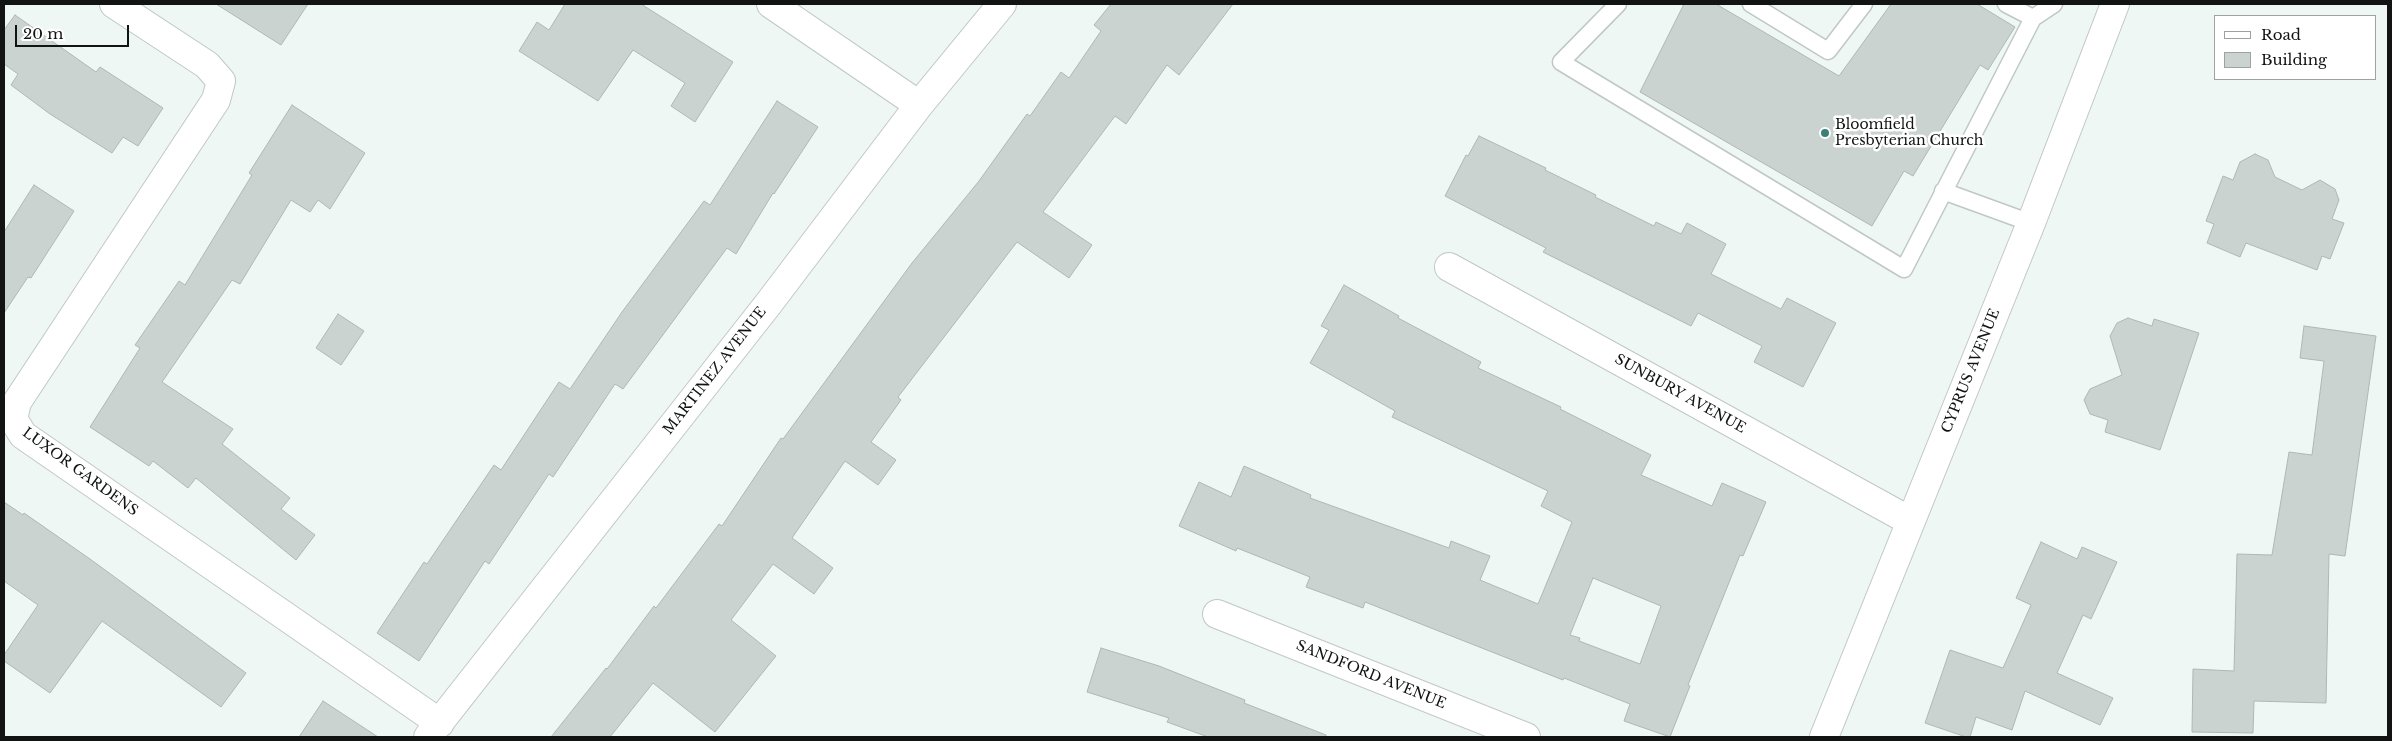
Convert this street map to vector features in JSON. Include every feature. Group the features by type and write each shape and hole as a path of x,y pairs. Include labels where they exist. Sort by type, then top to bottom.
{"street":[{"name":"LUXOR GARDENS","path":"114,4 207,65 221,81 216,100 17,402 13,419 23,435 434,730"},
{"path":"771,4 919,105"},
{"name":"MARTINEZ AVENUE","path":"434,730 762,311 919,105 1002,4"},
{"name":"CYPRUS AVENUE","path":"1824,737 2031,222 2115,4"},
{"name":"SUNBURY AVENUE","path":"1449,267 1910,521"},
{"name":"SANDFORD AVENUE","path":"1217,614 1526,737"}],"lane":[{"path":"1618,4 1561,62 1904,269 2033,18 2054,4"},
{"path":"1750,4 1828,52 1864,4"},
{"path":"2006,4 2033,18"},
{"path":"1943,191 2031,222"}],"building":[{"path":"216,4 308,4 281,45"},
{"path":"565,4 641,4 733,62 695,122 671,106 685,83 633,50 598,101 519,51 537,22 549,30"},
{"path":"1111,4 1233,4 1179,75 1167,65 1126,124 1115,116 1043,212 1092,245 1069,278 1017,242 898,397 901,400 871,442 896,460 878,485 845,461 792,538 833,568 814,594 773,564 731,620 776,656 715,732 653,683 610,737 551,737 607,669 654,606 656,608 719,524 722,526 781,438 783,439 912,263 979,181 1027,114 1030,116 1061,72 1069,78 1101,31 1094,25"},
{"name":"Bloomfield Presbyterian Church","path":"1684,4 1716,4 1839,76 1891,4 1977,4 2015,27 1988,70 1980,65 1913,176 1904,171 1872,226 1640,92"},
{"path":"15,15 96,72 100,67 163,108 138,146 123,137 112,153 50,114 11,85 18,74 4,64 4,30"},
{"path":"777,101 818,127 773,193 736,254 727,248 623,389 615,384 553,477 549,474 489,564 485,561 419,661 377,633 424,562 427,564 494,465 501,470 559,382 570,389 622,312 704,201 710,205"},
{"path":"292,105 365,153 330,209 318,200 310,212 291,200 240,284 232,280 162,382 233,429 222,444 290,498 281,509 315,535 296,560 196,478 188,488 153,461 149,466 90,427 140,348 135,345 179,281 185,285 252,175 249,173"},
{"path":"1479,136 1546,168 1545,170 1596,195 1595,197 1654,226 1656,222 1681,234 1687,223 1726,244 1711,274 1781,309 1787,298 1836,323 1803,387 1754,362 1762,346 1698,313 1691,326 1543,252 1546,248 1445,196 1466,155 1468,156"},
{"path":"2255,154 2268,160 2275,177 2302,190 2320,180 2335,189 2339,200 2332,219 2344,223 2330,259 2322,256 2317,270 2246,243 2240,257 2207,243 2214,224 2206,221 2223,176 2233,180 2240,162"},
{"path":"34,185 74,211 31,278 28,277 4,313 4,232"},
{"path":"1344,285 1399,316 1398,318 1481,362 1478,368 1561,407 1560,409 1651,455 1641,475 1712,506 1722,483 1766,502 1743,556 1740,555 1688,685 1690,686 1670,737 1624,721 1630,704 1564,678 1563,680 1365,602 1363,608 1306,587 1310,577 1237,548 1236,551 1179,526 1199,482 1231,497 1244,466 1311,495 1310,498 1449,548 1451,541 1490,556 1480,580 1538,604 1572,522 1541,506 1548,491 1392,417 1395,411 1310,363 1329,330 1321,326","holes":["1593,578 1661,606 1640,664 1579,641 1580,638 1570,635"]},
{"path":"338,314 364,331 341,365 316,348"},
{"path":"2128,318 2152,326 2154,319 2199,333 2160,450 2105,432 2108,420 2090,414 2084,400 2090,389 2122,375 2110,336 2117,323"},
{"path":"2304,326 2376,336 2345,556 2329,554 2326,703 2254,701 2253,733 2192,732 2193,669 2234,671 2237,554 2272,555 2289,452 2312,455 2324,361 2300,358"},
{"path":"4,502 23,515 24,513 90,559 246,673 221,707 102,621 50,693 4,661 4,655 38,605 4,581"},
{"path":"2041,542 2077,559 2082,547 2117,562 2091,619 2083,615 2057,673 2113,698 2100,725 2025,691 2012,730 1976,717 1970,737 1966,737 1925,723 1950,650 2003,668 2031,605 2016,598"},
{"path":"1101,648 1159,666 1245,700 1244,703 1326,735 1326,737 1208,737 1167,722 1169,718 1087,692"},
{"path":"323,701 378,737 299,737"}],"place":[{"name":"Bloomfield Presbyterian Church","path":"1825,133"}]}
